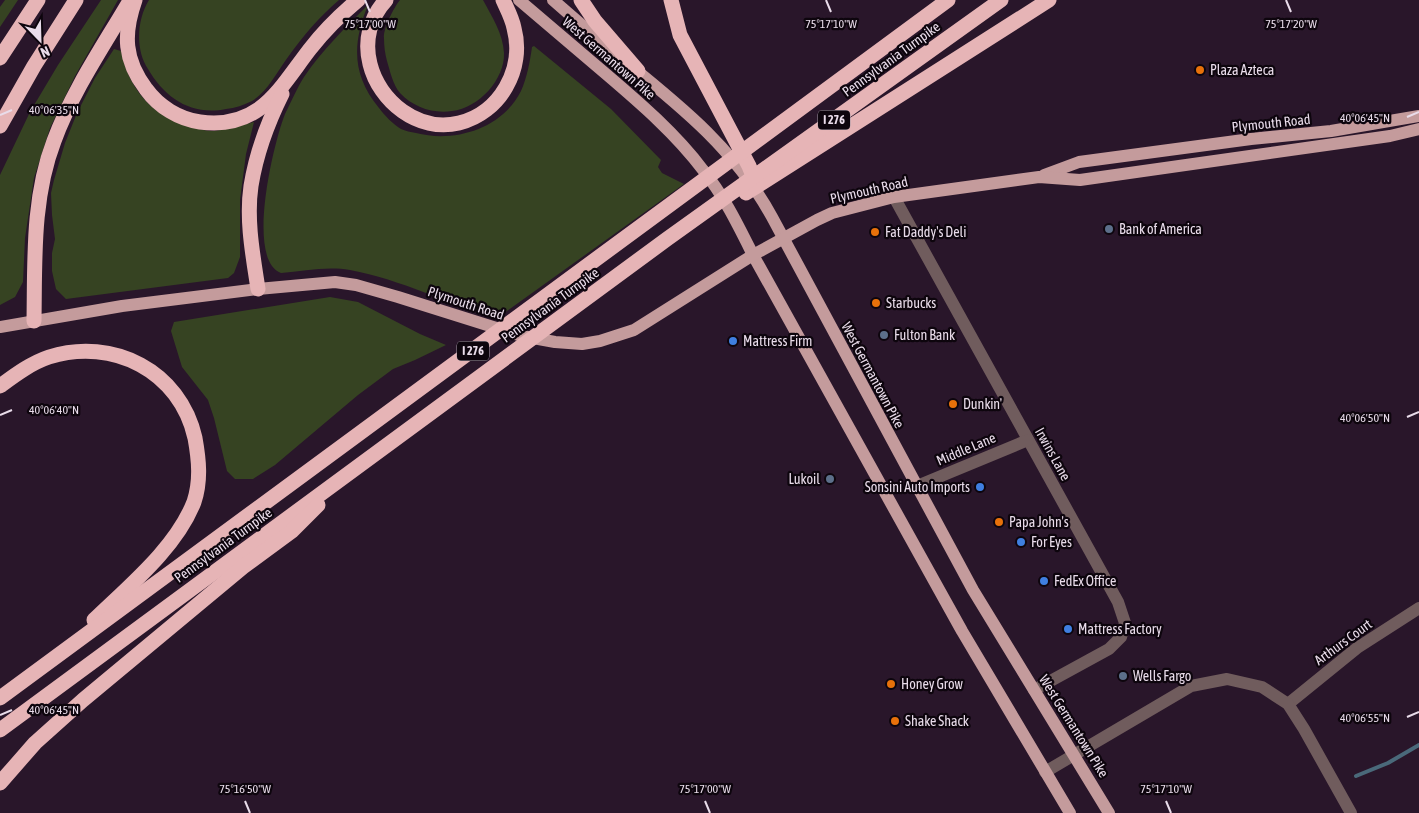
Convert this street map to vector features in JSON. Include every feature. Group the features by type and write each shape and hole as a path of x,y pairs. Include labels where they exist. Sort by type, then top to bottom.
{"highway":[{"path":"0,58 38,0"},
{"path":"0,126 34,66 76,0"},
{"path":"34,321 35,235 44,175 53,142 69,105 130,0"},
{"path":"135,0 128,18 126,38 132,64 140,82 156,101 173,113 198,122 211,123 233,121 257,111 269,103 336,19 358,0"},
{"path":"386,0 375,14 370,28 368,56 372,73 380,89 391,102 406,114 421,121 441,125 459,123 475,117 491,107 502,95 510,81 515,65 515,30 503,0"},
{"path":"581,0 595,21 638,71"},
{"path":"670,0 680,35 731,146 749,166 761,196"},
{"name":"Pennsylvania Turnpike","path":"0,698 948,0"},
{"name":"Pennsylvania Turnpike","path":"0,730 667,239 1001,0"},
{"path":"667,239 771,179 828,139 1049,0"},
{"path":"258,289 251,248 251,185 269,124 290,77"},
{"path":"0,386 25,368 48,357 88,351 116,355 143,366 165,382 181,402 196,443 199,468 197,490 194,502 181,526 171,541 153,561 58,656"},
{"path":"0,783 35,743 83,700 243,567 292,531 351,472"}],"main road":[{"name":"West Germantown Pike","path":"519,0 633,97 669,131 702,168 733,214 753,255 958,622 1070,813"},
{"name":"West Germantown Pike","path":"553,0 731,146"},
{"name":"Plymouth Road","path":"1040,177 1079,162 1251,139 1331,131 1419,116"},
{"name":"Plymouth Road","path":"0,327 122,306 258,289 335,282 356,285 398,297 522,336 566,344 582,344 600,341 634,330 753,255 832,213 894,197 1040,177 1080,180 1390,136 1419,129"},
{"name":"West Germantown Pike","path":"761,196 973,590 1109,813"}],"street":[{"name":"Irwins Lane","path":"894,197 1118,602 1126,623 1121,637 1109,649 1034,690"},
{"name":"Middle Lane","path":"917,486 1028,440"},
{"name":"Arthurs Court","path":"1288,704 1357,648 1419,608"},
{"path":"1045,772 1191,686 1227,679 1262,687 1288,704 1304,729 1350,813"}],"green space":[{"path":"5,0 18,0 0,27 0,7"},
{"path":"101,0 118,0 75,76 50,128 34,178 25,238 23,282 15,297 0,305 0,175 30,112 58,65"},
{"path":"149,0 339,0 305,34 268,87 258,97 229,109 201,110 190,107 171,96 155,79 144,61 139,44 139,34 142,16"},
{"path":"400,0 483,0 499,32 504,53 500,73 481,98 462,109 445,112 417,106 400,93 389,69 385,53 384,34 389,18"},
{"path":"368,5 357,46 359,71 370,96 386,117 401,129 431,136 446,136 476,130 489,124 513,104 521,91 527,75 532,47 534,46 611,109 661,160 658,167 662,173 684,184 500,316 481,312 369,274 350,270 324,269 281,273 270,264 265,246 264,224 269,173 280,128 296,90 318,57"},
{"path":"114,49 121,51 129,77 143,98 152,107 173,120 196,128 213,131 254,122 246,154 240,200 240,257 234,273 228,278 66,299 56,289 52,271 52,253 55,239 51,193 54,180 65,143 77,113 95,78"},
{"path":"330,297 358,302 420,334 446,345 393,369 358,395 275,465 253,479 235,479 227,471 208,400 182,367 171,331 174,322"}],"waterway":[{"path":"1356,776 1388,763 1419,745"}],"place":[{"name":"Plaza Azteca","path":"1200,70"},
{"name":"Bank of America","path":"1109,229"},
{"name":"Fat Daddy's Deli","path":"875,232"},
{"name":"Starbucks","path":"876,303"},
{"name":"Fulton Bank","path":"884,335"},
{"name":"Mattress Firm","path":"733,341"},
{"name":"Dunkin'","path":"953,404"},
{"name":"Lukoil","path":"830,479"},
{"name":"Sonsini Auto Imports","path":"980,487"},
{"name":"Papa John's","path":"999,522"},
{"name":"For Eyes","path":"1021,542"},
{"name":"FedEx Office","path":"1044,581"},
{"name":"Mattress Factory","path":"1068,629"},
{"name":"Wells Fargo","path":"1123,676"},
{"name":"Honey Grow","path":"891,684"},
{"name":"Shake Shack","path":"895,721"}]}
